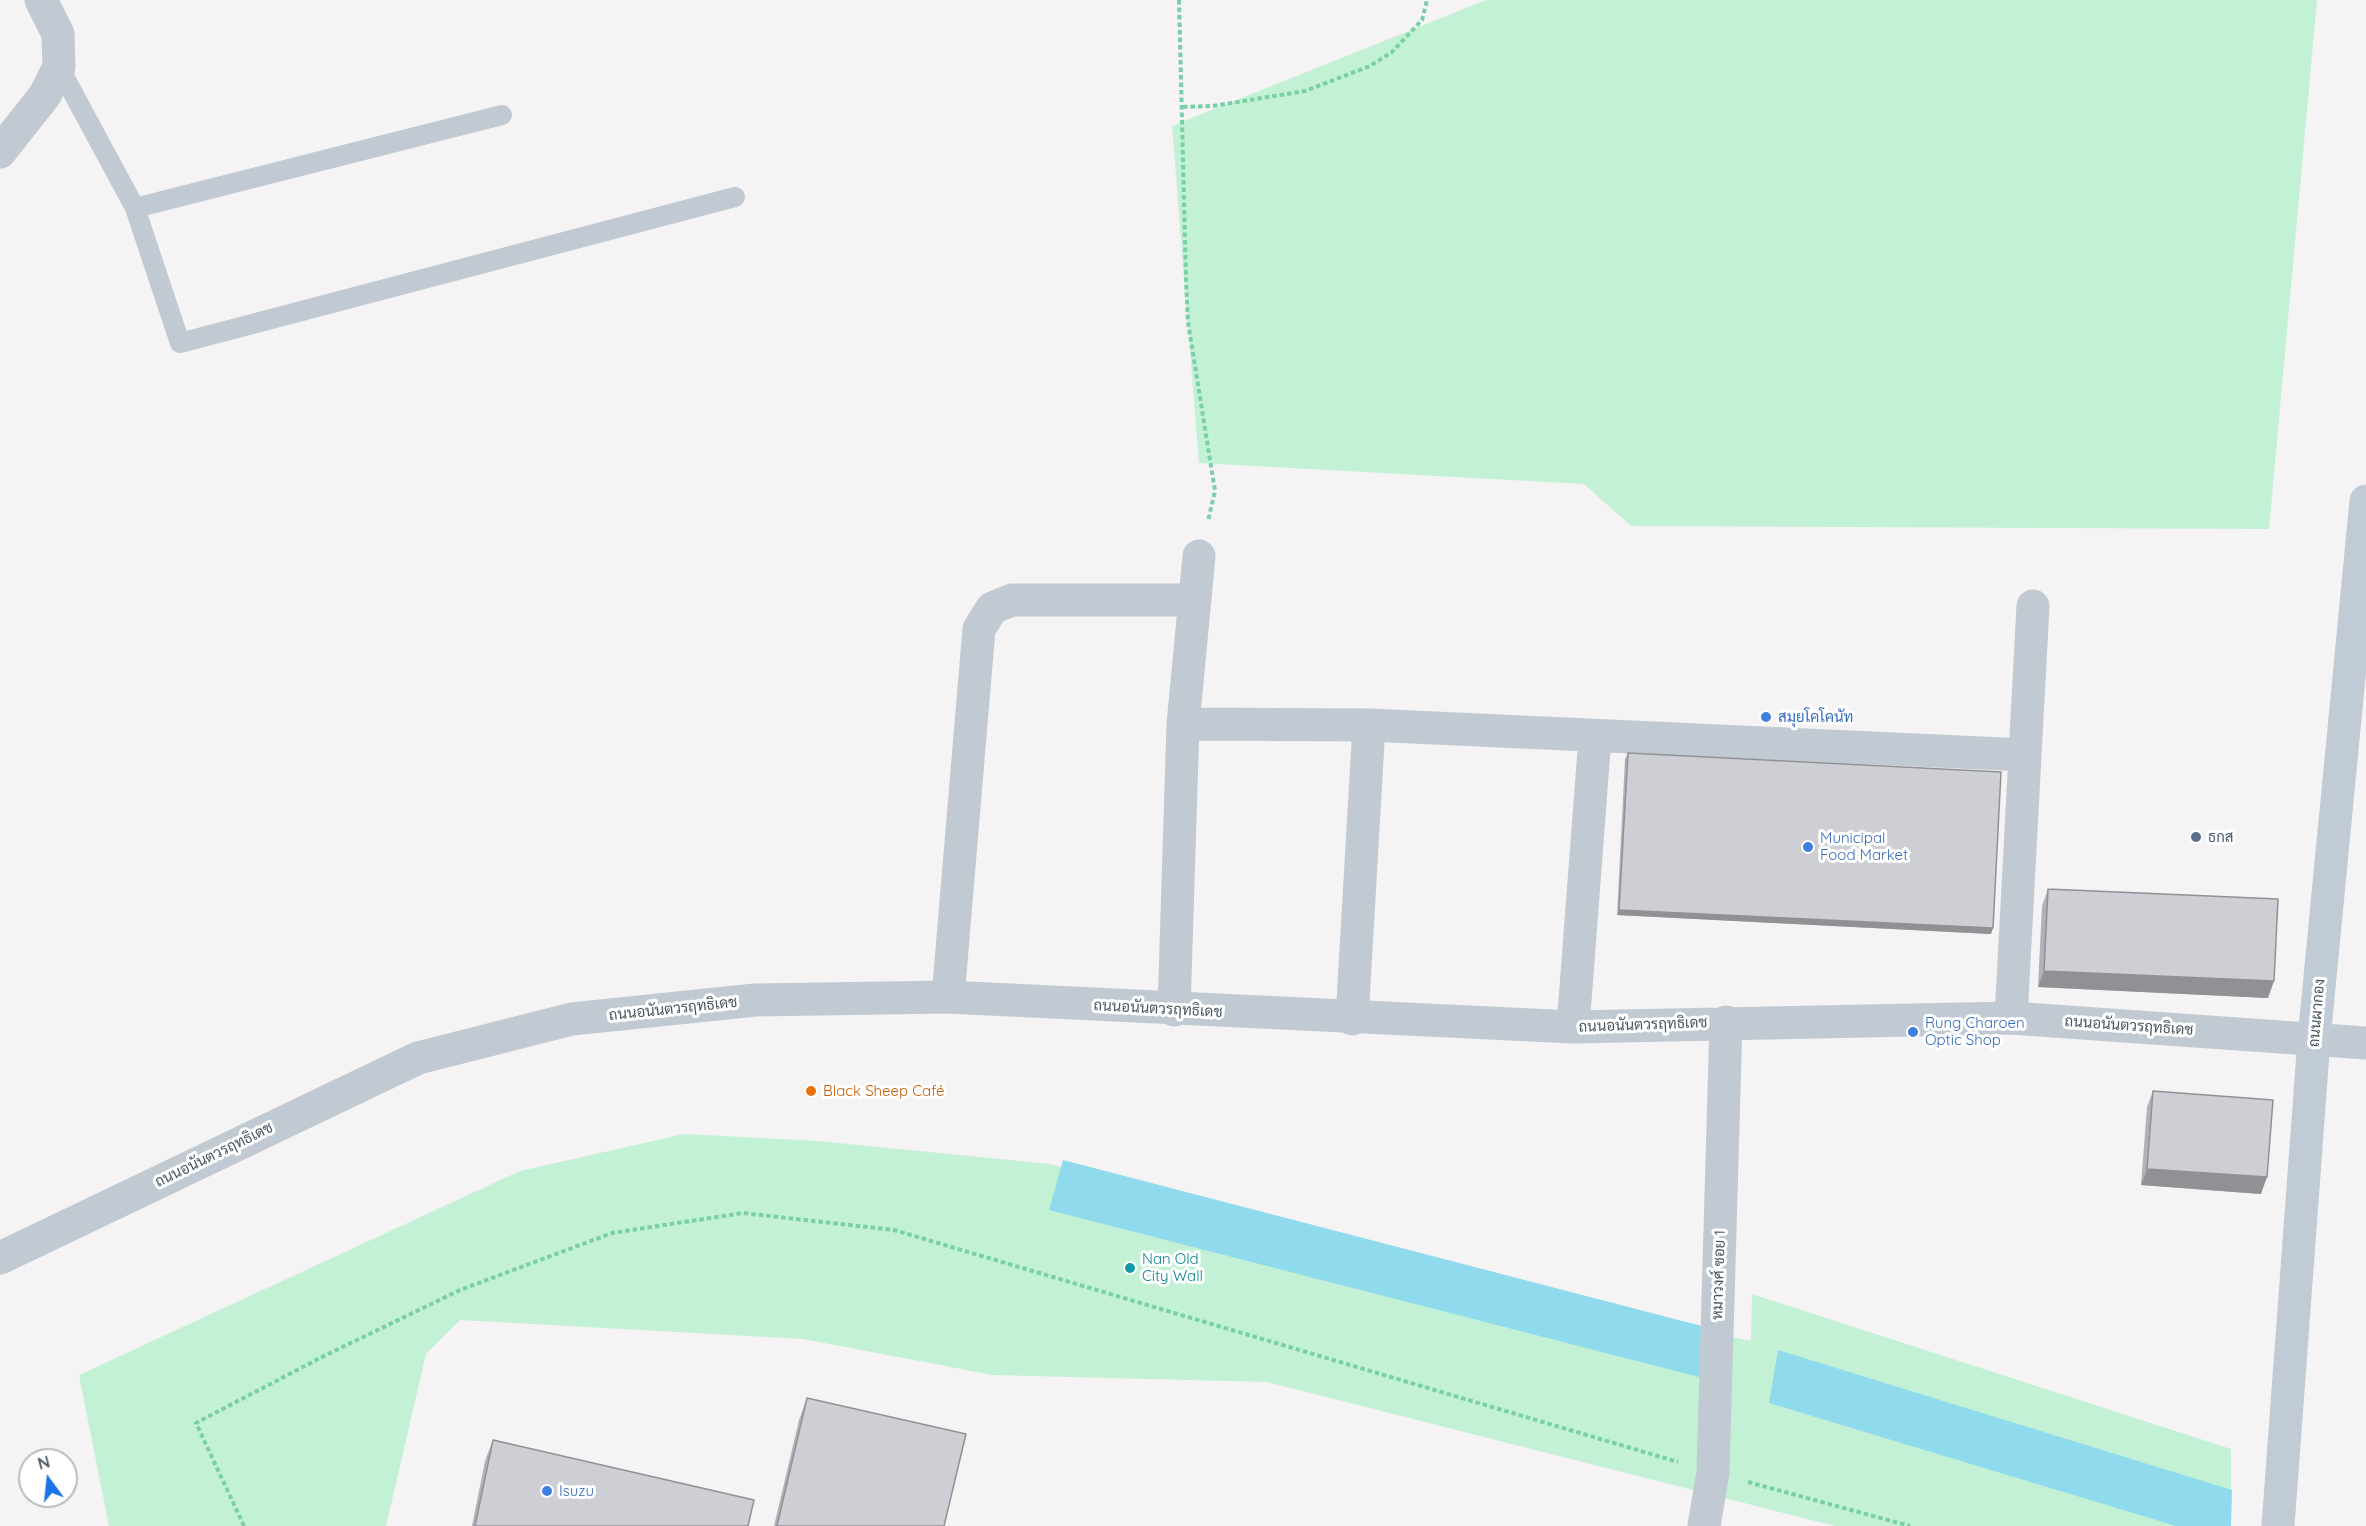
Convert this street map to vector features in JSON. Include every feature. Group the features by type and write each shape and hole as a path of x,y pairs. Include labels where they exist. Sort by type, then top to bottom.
{"main road":[{"name":"ถนนผากอง","path":"2277,1526 2314,1039 2363,559 2366,501"}],"street":[{"path":"0,152 45,95 59,67 58,34 41,0"},
{"path":"1174,1010 1183,724 1199,556"},
{"path":"948,997 979,629 983,622 992,608 1012,600 1195,600"},
{"path":"2011,1018 2033,606"},
{"path":"1183,724 1369,726 2025,755"},
{"path":"1352,1018 1369,726"},
{"path":"1573,1027 1595,737"},
{"name":"ถนนอนันตวรฤทธิเดช","path":"0,1258 417,1058 572,1019 755,1000 948,997 1174,1010 1573,1027 1726,1022 2011,1018 2366,1043"},
{"name":"หมาวงศ์ ซอย 1","path":"1704,1526 1713,1472 1726,1022"}],"lane":[{"path":"59,67 135,208 180,343 735,197"},
{"path":"135,208 502,115"}],"path":[{"path":"1179,0 1188,322 1215,491 1199,556"},
{"path":"1183,107 1213,106 1305,91 1370,66 1392,52 1422,20 1426,0"},
{"path":"244,1526 196,1423 322,1357 460,1290 612,1233 743,1213 894,1230 1713,1472 1910,1526"}],"green space":[{"path":"1486,0 2317,0 2269,529 1631,526 1584,484 1199,463 1172,126"},
{"path":"684,1134 818,1141 1050,1164 1751,1341 1752,1294 2231,1449 2231,1526 1835,1526 1267,1382 993,1375 803,1339 460,1320 426,1354 386,1526 109,1526 79,1375 520,1171"}],"water":[{"path":"1063,1160 1717,1330 1707,1379 1049,1210"},
{"path":"1778,1350 2232,1490 2231,1526 2176,1526 1769,1403"}],"building":[{"name":"Municipal Food Market","path":"1628,753 2001,772 1993,928 1619,910"},
{"path":"2048,889 2278,899 2274,981 2044,971"},
{"path":"2153,1091 2273,1100 2267,1177 2147,1169"},
{"path":"807,1398 966,1434 944,1526 777,1526"},
{"name":"Isuzu","path":"493,1440 754,1500 748,1526 475,1526"}],"place":[{"name":"สมุยโคโคนัท","path":"1766,717"},
{"name":"ธกส","path":"2196,837"},
{"name":"Municipal Food Market","path":"1808,847"},
{"name":"Rung Charoen Optic Shop","path":"1913,1032"},
{"name":"Black Sheep Café","path":"811,1091"},
{"name":"Nan Old City Wall","path":"1130,1268"},
{"name":"Isuzu","path":"547,1491"}]}
